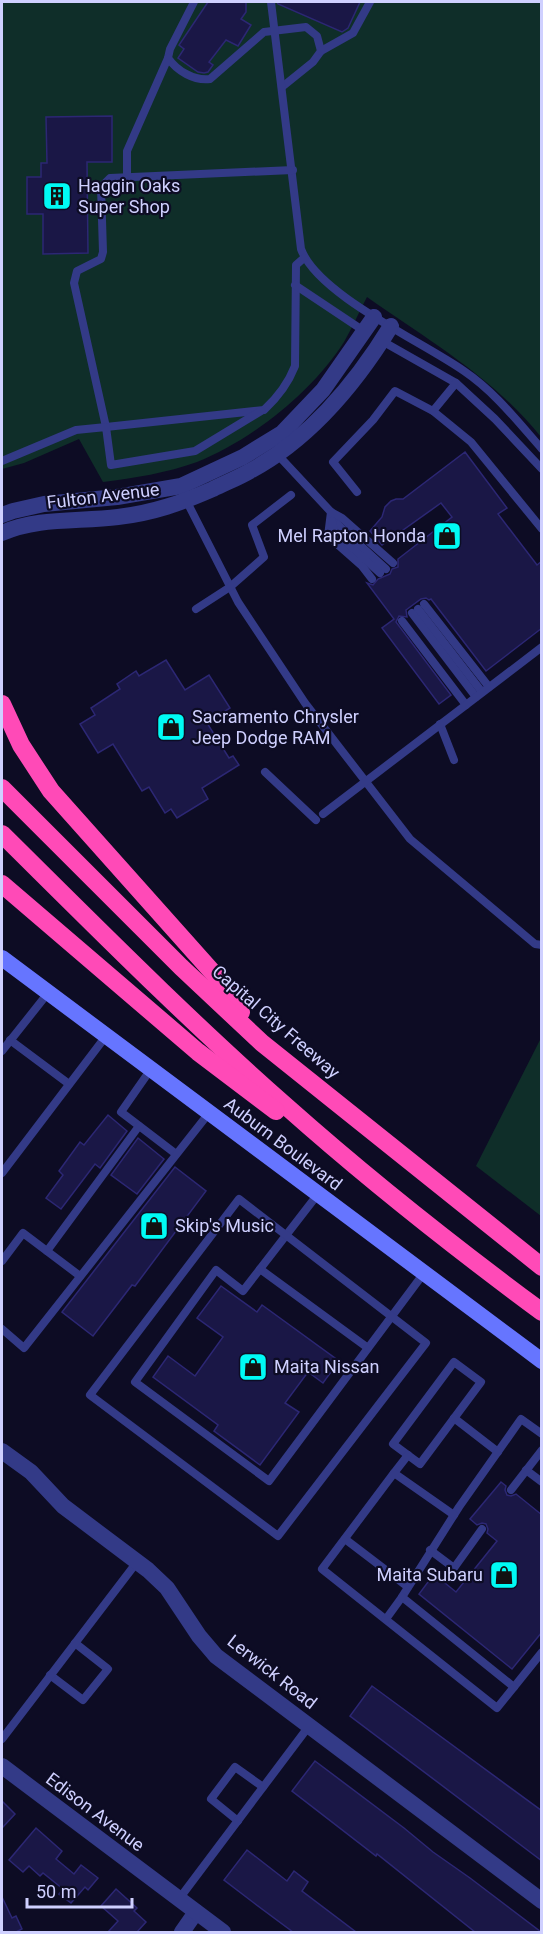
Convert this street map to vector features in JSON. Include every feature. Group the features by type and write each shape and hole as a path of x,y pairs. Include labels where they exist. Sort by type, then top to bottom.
{"highway":[{"path":"2,704 21,745 51,791 215,975 262,1043"},
{"name":"Capital City Freeway","path":"2,788 181,967 262,1043 542,1267"},
{"path":"2,834 161,991 288,1108 420,1218"},
{"path":"2,884 198,1052 542,1312"}],"main road":[{"name":"Auburn Boulevard","path":"2,958 542,1361"}],"street":[{"path":"369,324 386,333"},
{"name":"Fulton Avenue","path":"2,533 12,528 53,521 118,517 162,510 282,433 324,390 369,324"},
{"name":"Fulton Avenue","path":"2,515 44,504 184,494 251,471 289,445 337,401 386,333"},
{"name":"Lerwick Road","path":"2,1451 31,1472 63,1506 137,1562 166,1588 199,1636 216,1656 542,1901"},
{"name":"Edison Avenue","path":"2,1766 223,1932"},
{"path":"182,1932 196,1912"}],"lane":[{"path":"127,178 128,151 170,49 195,2"},
{"path":"271,2 301,249 304,258 319,276 369,324"},
{"path":"282,87 313,62 321,51 353,33 370,2"},
{"path":"168,58 175,67 200,81 210,79 264,32 306,27 316,36 321,51"},
{"path":"293,170 110,178 101,187 103,252 101,259 77,271 74,283 106,427 111,465 195,451 264,410 277,399 290,380 295,366 296,265 304,258"},
{"path":"296,285 369,324"},
{"path":"386,333 456,383 495,419 542,469"},
{"path":"386,333 465,371 498,399 542,449"},
{"path":"433,411 456,383"},
{"path":"357,492 333,462 373,420 395,391 433,411 471,442 542,529"},
{"path":"2,461 76,430 264,410"},
{"path":"276,454 331,512 342,518 386,568 334,531 331,512"},
{"path":"184,494 238,602 305,703 410,839 535,944 542,945"},
{"path":"196,609 230,587 264,557 252,525 291,495"},
{"path":"331,512 328,536 362,566 372,579"},
{"path":"482,692 418,609 482,692"},
{"path":"402,621 466,705"},
{"path":"265,772 320,817 542,647"},
{"path":"440,724 454,760"},
{"path":"2,1051 48,993"},
{"path":"2,1173 106,1036"},
{"path":"10,1040 69,1084"},
{"path":"151,1069 121,1112 176,1154"},
{"path":"2,1329 24,1348 209,1113"},
{"path":"46,1251 139,1126"},
{"path":"318,1194 243,1291 216,1270 135,1382 269,1481 424,1273"},
{"path":"239,1199 285,1236 426,1343 278,1536 90,1395 239,1199"},
{"path":"2,1262 23,1233 80,1276"},
{"path":"260,1269 368,1348"},
{"path":"454,1362 481,1382 420,1464 408,1455 393,1444 454,1362"},
{"path":"454,1418 498,1452"},
{"path":"386,1619 430,1550 521,1419 542,1434"},
{"path":"511,1490 542,1450"},
{"path":"408,1455 322,1569 497,1708 542,1652"},
{"path":"526,1470 542,1482"},
{"path":"394,1473 454,1515"},
{"path":"430,1550 454,1568 482,1529"},
{"path":"345,1539 408,1587"},
{"path":"2,1739 137,1562"},
{"path":"402,1597 514,1687"},
{"path":"50,1675 83,1700 108,1669 75,1643"},
{"path":"179,1899 309,1726"},
{"path":"238,1821 211,1799 236,1767 263,1787"}],"green space":[{"path":"2,2 541,2 541,437 503,396 481,378 367,297 344,342 316,378 259,428 218,453 174,469 103,482 79,439 24,463 2,469"},
{"path":"541,1038 541,1216 476,1166"}],"building":[{"path":"208,2 246,2 246,12 241,19 251,25 238,46 226,40 209,62 213,65 208,72 204,73 198,72 178,58 184,49 179,45"},
{"path":"277,2 360,2 348,28 342,32"},
{"name":"Haggin Oaks Super Shop","path":"112,116 112,162 87,162 88,253 43,254 43,214 27,214 27,177 41,177 41,163 47,163 46,117"},
{"path":"465,452 507,508 498,514 537,565 542,561 542,628 486,671 431,599 421,599 406,610 407,617 399,616 396,622 451,695 439,704 382,628 394,619 367,583 373,585 378,579 390,574 392,569 398,567 398,559 452,517 441,503 382,545 370,531 382,517 385,507 391,501 403,499"},
{"path":"166,660 185,690 209,675 230,708 207,723 229,758 233,756 239,765 202,788 208,799 177,818 171,809 165,813 149,787 142,791 113,744 98,753 80,724 95,715 91,708 120,689 117,684 136,671 139,676"},
{"path":"108,1115 127,1131 100,1168 95,1164 61,1209 46,1198 63,1175 59,1171 80,1142 84,1145"},
{"path":"138,1138 164,1159 137,1194 111,1175"},
{"name":"Skip's Music","path":"175,1167 206,1191 135,1286 132,1285 93,1336 62,1312"},
{"path":"221,1286 257,1312 262,1305 339,1361 323,1383 308,1372 285,1403 299,1412 260,1465 214,1431 218,1425 153,1377 168,1356 195,1376 223,1337 197,1318"},
{"path":"501,1482 506,1486 507,1495 516,1494 542,1515 542,1632 512,1669 419,1594 434,1574 456,1592 497,1541 487,1533 486,1524 477,1525 470,1519"},
{"path":"372,1686 542,1811 542,1861 350,1716"},
{"path":"315,1761 541,1932 475,1932 377,1854 376,1856 292,1791"},
{"path":"2,1801 15,1814 2,1828"},
{"path":"36,1828 62,1851 56,1859 74,1874 81,1865 98,1878 88,1890 85,1887 71,1903 59,1894 63,1889 43,1873 40,1876 29,1866 23,1872 9,1860"},
{"path":"247,1850 287,1881 294,1871 308,1882 302,1891 356,1932 293,1932 254,1903 224,1880"},
{"path":"116,1889 137,1908 134,1911 146,1922 137,1932 108,1932 118,1921 101,1906"},
{"path":"2,1897 12,1918 16,1916 22,1929 16,1932 2,1932"}],"place":[{"name":"Haggin Oaks Super Shop","path":"57,196"},
{"name":"Mel Rapton Honda","path":"447,536"},
{"name":"Sacramento Chrysler Jeep Dodge RAM","path":"171,727"},
{"name":"Skip's Music","path":"154,1226"},
{"name":"Maita Nissan","path":"253,1367"},
{"name":"Maita Subaru","path":"504,1575"}]}
